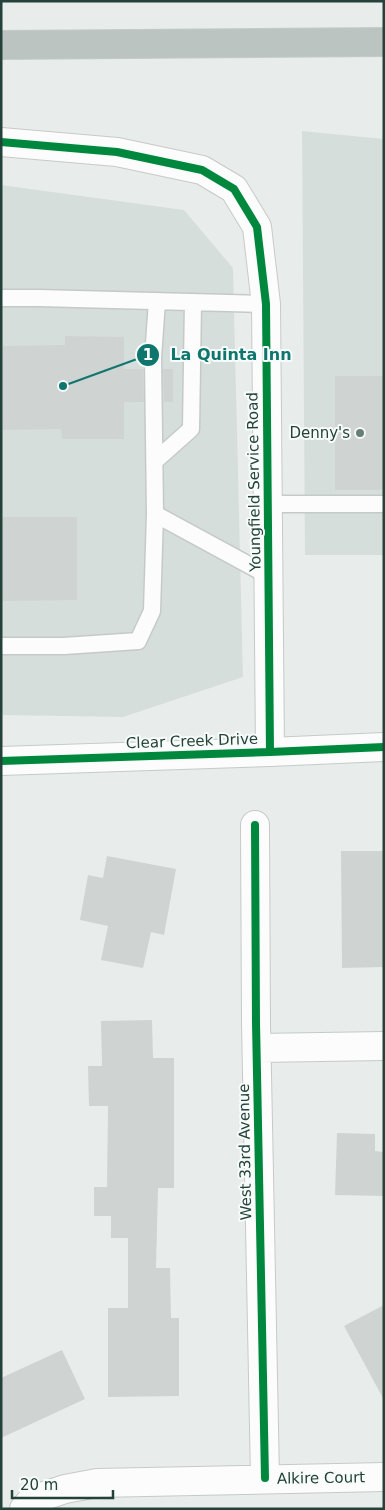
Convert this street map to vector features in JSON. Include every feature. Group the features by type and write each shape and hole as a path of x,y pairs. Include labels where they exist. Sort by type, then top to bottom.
{"highway":[{"path":"1,45 384,42"}],"street":[{"name":"Youngfield Service Road","path":"1,142 127,154 202,170 234,189 257,226 266,304 270,752"},
{"name":"Clear Creek Drive","path":"1,761 270,752 384,746"},
{"name":"West 33rd Avenue","path":"254,825 265,1478"},
{"path":"257,1048 384,1046"},
{"name":"Alkire Court","path":"24,1509 32,1500 65,1489 97,1483 384,1477"}],"lane":[{"path":"1,298 266,304"},
{"path":"1,646 64,646 138,642 152,611 154,514 153,358 157,301"},
{"path":"154,461 190,430 193,302"},
{"path":"268,504 384,504"},
{"path":"154,514 269,576"}],"shaded area":[{"path":"302,131 384,139 384,555 305,555"},
{"path":"1,185 184,210 233,268 243,677 123,717 1,715"}],"building":[{"path":"65,336 124,337 124,369 143,369 144,402 124,402 124,439 62,439 61,429 1,430 1,346 65,345"},
{"path":"163,369 173,369 173,402 164,402"},
{"name":"Denny's","path":"335,376 384,376 384,490 335,490"},
{"path":"1,517 77,517 77,600 1,601"},
{"path":"341,851 384,851 384,967 342,968"},
{"path":"107,856 176,869 164,935 151,932 143,968 101,960 108,926 80,920 88,875 103,878"},
{"path":"152,1020 153,1058 174,1058 174,1188 158,1188 156,1268 170,1268 171,1318 179,1318 179,1396 108,1397 108,1308 128,1308 128,1238 111,1238 111,1216 94,1216 94,1187 107,1187 108,1106 89,1106 88,1066 102,1066 101,1021"},
{"path":"337,1133 375,1134 375,1151 384,1152 384,1196 335,1195"},
{"path":"384,1305 384,1400 344,1326"},
{"path":"62,1350 85,1399 1,1438 1,1378"}],"cycle path":[{"path":"1,142 117,152 202,170 234,189 257,227 266,304 270,752"},
{"path":"1,761 384,747"},
{"path":"255,825 256,1023 265,1478"}],"place":[{"name":"La Quinta Inn","path":"63,386"},
{"name":"Denny's","path":"360,433"}]}
